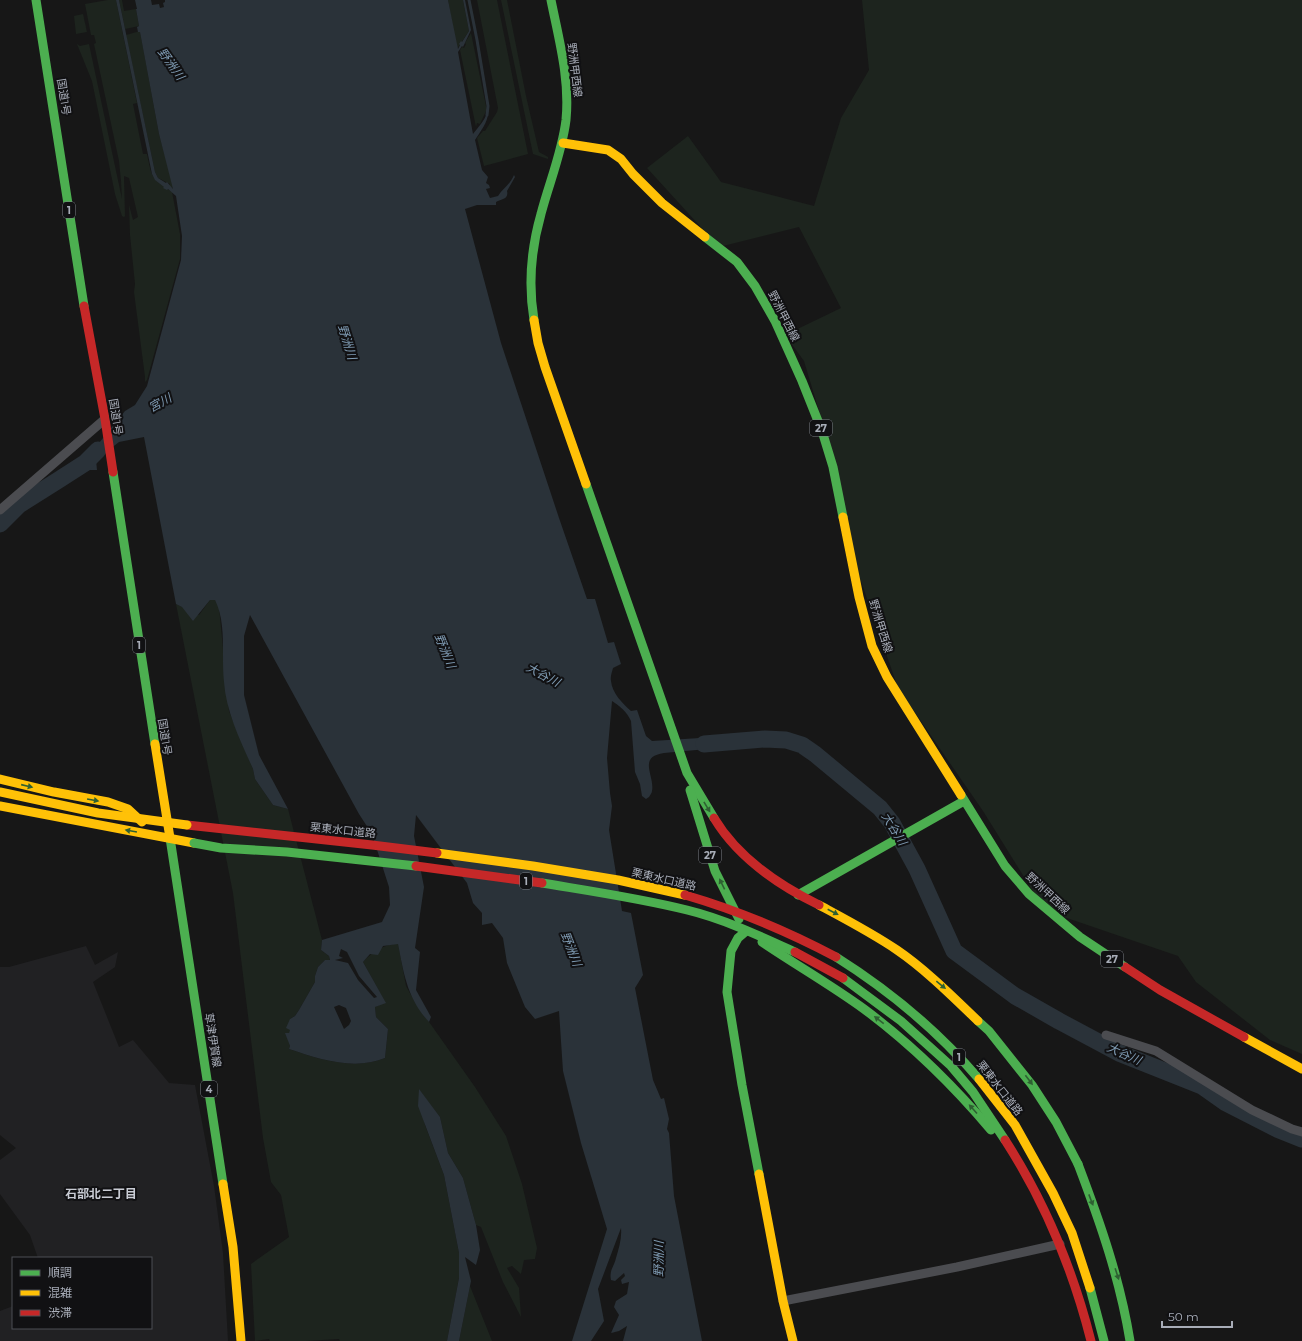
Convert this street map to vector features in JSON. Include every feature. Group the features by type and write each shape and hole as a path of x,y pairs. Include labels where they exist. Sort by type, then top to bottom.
{"main road":[{"name":"国道1号","path":"36,0 170,838"},
{"name":"野洲甲西線","path":"551,0 563,58 567,104 563,143 537,229 531,266 531,290 535,329 545,367 687,774 690,790 715,871 745,932"},
{"name":"野洲甲西線","path":"563,143 608,150 621,159 633,174 662,203 737,262 755,286 775,321 802,381 822,431 833,467 859,597 872,646 887,677 1004,866 1030,894 1080,937 1160,990 1302,1069"},
{"name":"野洲甲西線","path":"687,774 720,828 733,844 760,870 798,895"},
{"name":"1","path":"0,780 108,802 128,809 148,826 170,838"},
{"name":"栗東水口道路","path":"0,792 121,816 187,825 372,845 532,866 618,880 712,903 756,918 806,940 846,963 880,986 919,1017 979,1079 1010,1119 1033,1155 1055,1197 1074,1240 1104,1341"},
{"path":"798,895 964,801"},
{"name":"1","path":"0,806 221,848 287,852 424,867 609,894 688,910 723,920 810,959 872,997 913,1031 961,1076 1001,1133 1025,1171 1039,1197 1060,1244 1073,1279 1091,1341"},
{"name":"草津伊賀線","path":"170,838 233,1246 241,1341"},
{"name":"27","path":"798,895 838,915 896,950 945,989 989,1030 1032,1085 1056,1122 1078,1164 1105,1236 1120,1282 1130,1341"},
{"path":"793,1341 783,1301 742,1085 728,992 728,973 732,952 738,938 745,932 836,989 901,1038 974,1109 1025,1171"}],"street":[{"path":"0,510 105,424"},
{"path":"1106,1035 1156,1051 1252,1110 1292,1129 1302,1132"},
{"path":"783,1301 957,1267 1060,1244"}],"shaded area":[{"path":"116,0 137,103 133,104 143,154 147,154 150,168 156,180 172,192 180,234 180,259 147,380 145,382 134,292 135,284 130,235 129,205 133,220 138,217 129,178 124,176 125,216 122,216 115,194 92,81 77,44 80,46 89,44 122,199 119,161 94,44 96,43 94,35 91,35 85,4"},
{"path":"119,0 122,0 124,11 136,9 139,26 125,29"},
{"path":"448,0 463,0 469,31 457,49"},
{"path":"477,0 497,0 528,154 484,166 477,138 483,131 485,131 498,108"},
{"path":"501,0 507,0 539,152 548,157 548,159 533,154"},
{"path":"862,0 1302,0 1302,1054 1270,1040 1196,982 1178,956 1064,917 1034,893 983,811 898,688 853,558 838,474 804,361 785,335 841,308 799,227 719,247 647,168 688,136 721,182 814,206 841,118 869,70"},
{"path":"83,14 87,32 76,34 74,16"},
{"path":"140,31 159,134 174,189 169,186 170,184 158,178 155,172 126,35"},
{"path":"471,33 486,106 486,111 480,124 477,123 476,127 460,50 462,47 464,48 465,43"},
{"path":"210,600 215,600 219,607 229,711 253,769 255,779 273,805 288,809 322,940 321,950 329,956 330,961 325,960 318,967 315,982 295,1016 290,1019 291,1030 289,1033 286,1033 290,1046 289,1049 324,1060 349,1064 373,1062 385,1058 388,1029 376,1017 375,1007 385,1002 363,962 379,949 398,943 406,986 415,1002 475,1087 506,1136 522,1184 537,1248 535,1259 524,1260 521,1274 512,1266 507,1268 519,1288 521,1317 503,1282 481,1227 476,1225 463,1178 448,1153 440,1117 419,1090 425,1125 444,1175 459,1253 459,1278 447,1341 340,1341 339,1339 270,1341 269,1339 255,1341 251,1264 289,1237 281,1195 271,1182 263,1138 233,893 176,604 199,615"},
{"path":"86,946 95,965 118,952 115,967 93,982 119,1047 133,1040 169,1083 195,1085 214,1186 223,1253 228,1341 0,1341 0,1311 12,1306 12,1329 152,1329 152,1257 38,1257 30,1235 0,1194 0,1160 16,1148 0,1135 0,967 9,967"},
{"path":"470,1286 492,1341 459,1341"}],"water":[{"name":"野洲川","path":"116,0 119,0 155,172 158,178 166,183 167,182 173,189 159,134 140,32 138,32 137,27 139,26 135,0 151,0 152,5 159,4 160,8 164,7 163,3 165,0 448,0 458,49 459,44 469,31 463,0 465,0 471,30 463,47 462,46 458,52 473,134 483,121 487,112 488,113 485,123 475,140 482,170 488,177 486,183 490,188 486,189 490,198 498,196 511,181 514,175 515,177 507,191 507,196 496,202 496,205 477,205 465,209 501,343 559,518 587,599 595,599 608,643 614,642 621,664 613,668 611,678 613,690 618,698 631,711 637,710 646,736 652,741 716,737 717,740 726,740 727,745 718,746 718,748 656,755 649,763 652,791 646,799 642,796 640,784 635,772 631,721 623,710 612,701 607,758 612,806 609,830 622,911 631,913 643,975 635,988 653,1080 661,1099 664,1098 669,1119 667,1129 669,1133 674,1196 702,1341 623,1341 627,1326 619,1331 611,1333 619,1315 614,1307 616,1301 627,1294 629,1282 622,1284 621,1280 625,1276 624,1273 615,1281 611,1280 611,1271 620,1243 621,1228 598,1289 604,1321 591,1341 572,1341 607,1229 581,1143 563,1071 559,1011 535,1019 525,1007 507,963 503,938 492,923 482,925 482,913 473,903 467,883 416,815 414,836 424,887 415,948 420,952 416,990 431,1017 429,1022 411,995 398,944 383,946 378,955 370,954 363,962 386,1003 375,1007 376,1017 388,1029 385,1058 373,1062 349,1064 324,1060 289,1049 290,1046 285,1033 289,1033 290,1030 286,1028 290,1019 295,1016 315,982 318,967 325,960 330,960 329,956 321,950 322,940 382,922 390,905 389,887 372,834 359,814 250,615 244,636 244,695 259,755 288,809 273,805 255,779 253,769 231,716 225,693 221,619 215,600 210,600 193,621 182,607 176,604 144,437 119,442 96,460 97,470 85,470 80,462 99,443 125,411 135,405 147,386 181,260 182,236 176,196 168,189 163,188 164,187 155,180 152,174","holes":["341,949 347,952 359,976 377,997 374,998 358,980 348,963 335,960 343,958 339,956","339,1005 346,1008 351,1021 344,1029 334,1007"]},
{"path":"419,1089 440,1117 448,1153 463,1178 476,1225 480,1250 476,1265 465,1257 471,1281 459,1341 447,1341 459,1278 459,1253 444,1175 418,1106"}],"waterway":[{"path":"469,0 488,106 487,115"},
{"name":"宮川","path":"0,524 19,505 85,463 98,450"},
{"name":"大谷川","path":"704,744 765,739 786,740 802,745 880,808 892,823 917,869 954,951 1015,996 1059,1021 1119,1053 1202,1086 1226,1103 1277,1129 1302,1139"}],"traffic: fast":[{"path":"36,0 84,306"},
{"path":"534,320 531,293 533,253 541,214 562,144 567,105 563,60 551,0"},
{"path":"705,237 737,262 755,286 775,321 802,381 822,431 833,467 843,517"},
{"path":"113,472 155,744"},
{"path":"586,484 687,773 714,818"},
{"path":"690,790 715,871 739,919"},
{"path":"961,795 1005,866 1029,894 1080,937 1125,967"},
{"path":"798,895 964,801"},
{"path":"170,838 223,1184"},
{"path":"194,843 221,848 287,852 416,866"},
{"path":"542,883 633,898 701,914 742,928 795,952"},
{"path":"745,932 738,938 731,951 727,992 742,1085 759,1174"},
{"path":"762,942 839,992 881,1022 947,1081 991,1130"},
{"path":"836,957 894,998 930,1028 979,1079"},
{"path":"843,978 901,1021 951,1066 973,1092 1005,1140"},
{"path":"978,1021 989,1031 1032,1085 1056,1122 1078,1164"},
{"path":"1078,1164 1094,1207 1115,1273 1130,1341"},
{"path":"1090,1288 1104,1341"}],"traffic: slow":[{"path":"563,143 608,150 621,159 633,174 662,203 705,237"},
{"path":"534,320 538,343 545,367 586,484"},
{"path":"843,517 859,597 872,646 887,677 961,795"},
{"path":"155,744 170,838"},
{"path":"0,779 54,792 108,802 128,809 142,822"},
{"path":"0,792 98,813 187,825"},
{"path":"0,806 194,843"},
{"path":"437,853 533,866 618,880 685,895"},
{"path":"819,905 888,944 918,966 978,1021"},
{"path":"1244,1037 1302,1069"},
{"path":"979,1079 1015,1125 1053,1193 1072,1233 1090,1288"},
{"path":"759,1174 783,1301 793,1341"},
{"path":"223,1184 233,1247 241,1341"}],"traffic: jam":[{"path":"84,306 105,419 113,472"},
{"path":"714,818 735,846 760,869 789,889 819,905"},
{"path":"187,825 437,853"},
{"path":"416,866 542,883"},
{"path":"685,895 762,922 799,938 836,957"},
{"path":"795,952 843,978"},
{"path":"1125,967 1160,990 1244,1037"},
{"path":"1005,1140 1033,1188 1056,1237 1076,1288 1091,1341"}],"district":[{"name":"石部北二丁目","path":"101,1194"}]}
